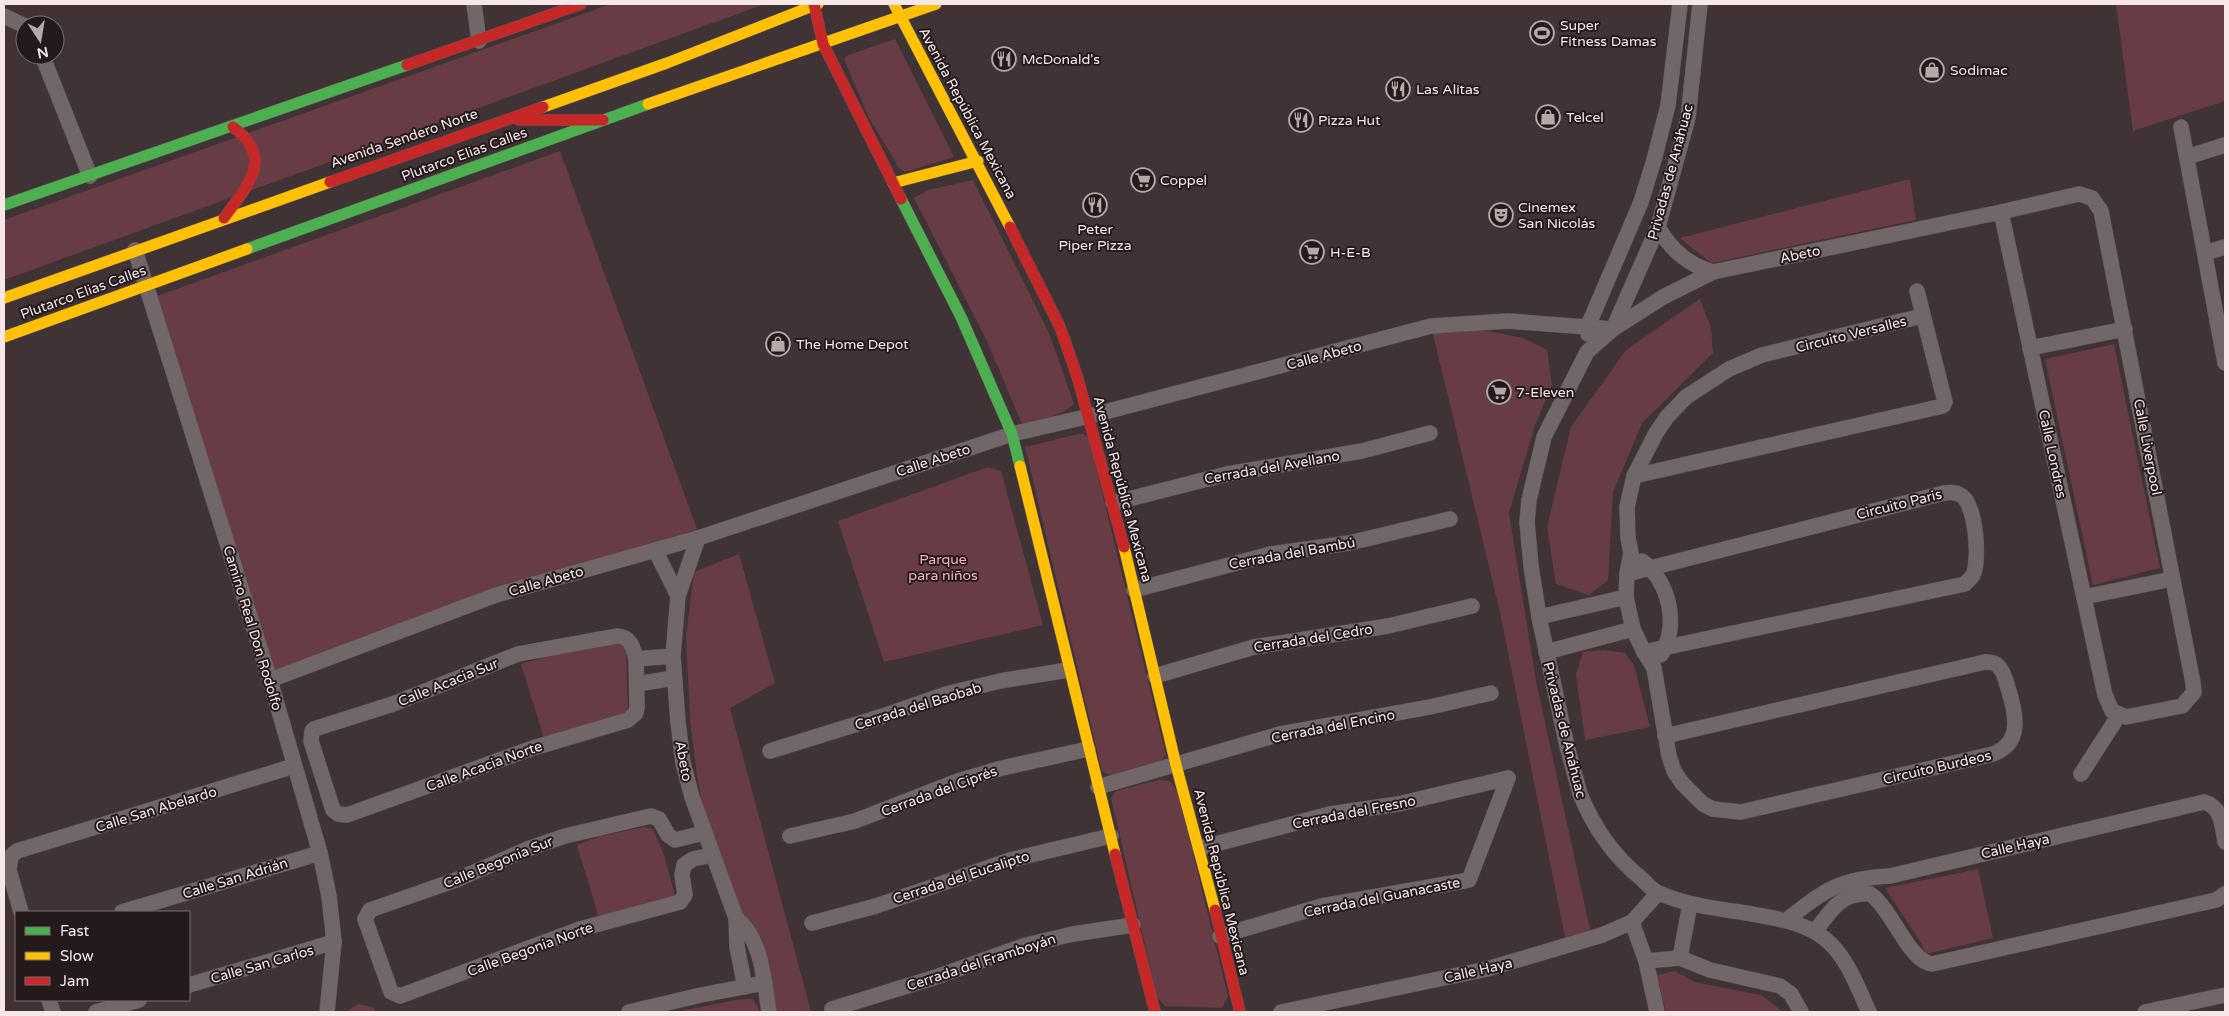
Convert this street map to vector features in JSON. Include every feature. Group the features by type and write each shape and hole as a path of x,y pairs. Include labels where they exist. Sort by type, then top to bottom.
{"main road":[{"path":"4,205 233,127 581,4"},
{"path":"815,4 823,44 961,317 1012,434 1068,670 1155,1012"},
{"name":"Avenida Sendero Norte","path":"4,298 500,120 667,63 815,4"},
{"name":"Avenida República Mexicana","path":"894,4 978,161 1060,327 1090,416 1113,503 1176,765 1200,848 1240,1012"},
{"name":"Plutarco Elias Calles","path":"4,337 603,120 936,4"},
{"path":"500,120 603,120"},
{"path":"224,218 248,184 256,167 257,158 250,139 233,127"},
{"path":"893,183 978,161"}],"street":[{"path":"474,4 478,41"},
{"name":"Privadas de Anáhuac","path":"1588,352 1588,326 1641,202 1654,160 1668,105 1680,4"},
{"name":"Privadas de Anáhuac","path":"1700,4 1688,118 1658,227 1613,329 1588,352 1544,437 1529,500 1527,522 1531,566 1539,617 1567,746 1580,794 1588,814 1609,847 1632,871 1658,893 1690,904 1787,920 1815,932 1834,948 1846,964 1869,1012"},
{"path":"46,65 90,176"},
{"path":"2181,127 2224,355"},
{"path":"2187,157 2225,145"},
{"name":"Calle Liverpool","path":"2001,212 2079,194 2092,198 2101,212 2194,692 2182,706 2126,717 2119,715"},
{"name":"Abeto","path":"1613,329 1662,297 1713,272 2001,212"},
{"name":"Calle Londres","path":"2001,212 2105,695 2112,711 2119,715"},
{"path":"1658,227 1666,243 1683,257 1692,264 1713,272"},
{"path":"2205,253 2225,246"},
{"name":"Camino Real Don Rodolfo","path":"135,250 270,680 320,853 329,896 334,942 327,1012"},
{"path":"1917,291 1922,316"},
{"name":"Circuito Versalles","path":"1922,316 1945,402 1943,406 1634,476 1656,433 1667,417 1692,393 1729,369 1762,355 1922,316"},
{"name":"Calle Abeto","path":"270,680 496,595 698,538 1012,434 1090,416 1431,326 1508,321 1613,329"},
{"path":"2030,348 2125,328"},
{"name":"Cerrada del Avellano","path":"1113,503 1227,474 1362,451 1430,433"},
{"path":"1634,476 1627,507 1626,522 1631,553 1627,574 1626,597 1633,630 1654,668 1666,736"},
{"name":"Circuito Paris","path":"1627,574 1944,492 1956,492 1963,496 1970,510 1977,558 1972,577 1965,584 1644,652"},
{"name":"Cerrada del Bambú","path":"1134,590 1270,554 1349,543 1450,519"},
{"name":"Abeto","path":"698,538 678,596 673,656 674,678 683,763 704,833 736,918"},
{"path":"655,550 678,596"},
{"path":"1631,553 1650,567 1660,581 1667,598 1670,632 1665,649 1654,668"},
{"path":"2084,598 2172,579"},
{"path":"1539,617 1626,597"},
{"name":"Cerrada del Cedro","path":"1155,676 1254,647 1388,626 1472,606"},
{"path":"1546,652 1633,630"},
{"name":"Calle Acacia Sur","path":"324,782 311,736 312,732 319,727 393,704 518,654 617,636 628,639 635,653"},
{"path":"673,656 635,653 637,684 674,678"},
{"name":"Circuito Burdeos","path":"1985,662 1993,662 2000,668 2010,695 2016,726 2004,750 1993,754 1741,812 1712,809 1690,792 1674,771 1666,736 1985,662"},
{"name":"Cerrada del Baobab","path":"770,751 883,716 946,694 1000,681 1068,670"},
{"name":"Calle Acacia Norte","path":"324,782 333,810 338,814 347,815 533,748 628,720 636,713 637,684"},
{"name":"Cerrada del Encino","path":"1098,787 1280,734 1430,707 1491,693"},
{"path":"2081,774 2119,715"},
{"name":"Cerrada del Ciprés","path":"790,836 854,821 958,781 1002,768 1088,749"},
{"name":"Calle San Abelardo","path":"21,911 9,870 11,856 17,851 294,766"},
{"name":"Cerrada del Fresno","path":"1200,848 1330,814 1398,804 1508,778"},
{"name":"Cerrada del Guanacaste","path":"1220,936 1322,906 1469,880 1508,778"},
{"name":"Calle Haya","path":"1787,920 1816,895 1852,880 1890,876 2204,802 2211,804 2219,813 2225,842"},
{"name":"Calle Begonia Sur","path":"377,956 365,919 370,910 456,880 530,848 565,836 651,816 659,819 668,835 678,840 704,833"},
{"name":"Cerrada del Eucalipto","path":"812,923 876,906 1010,860 1111,836"},
{"name":"Calle San Adrián","path":"125,911 320,853"},
{"name":"Calle Begonia Norte","path":"377,956 391,992 400,996 580,929 680,902 685,895 682,875 684,865 689,861 712,855"},
{"name":"Calle Haya","path":"1281,1012 1487,969 1602,935 1632,922 1658,893"},
{"path":"1815,932 1839,901 1848,896 1870,894 1879,901 1920,959 1932,964 2216,900 2225,894"},
{"path":"1680,958 1690,904"},
{"path":"736,918 745,925 752,939 764,983 769,1012"},
{"path":"736,918 737,947 745,987"},
{"path":"1632,922 1646,961 1657,1012"},
{"name":"Cerrada del Framboyán","path":"832,1009 933,978 1026,945 1073,934 1133,925"},
{"name":"Calle San Carlos","path":"190,985 334,942"},
{"path":"1646,961 1680,958 1710,970 1780,986 1791,994 1801,1012"},
{"path":"629,1012 764,983"},
{"path":"2145,1012 2225,995"},
{"path":"96,1012 135,1001"}],"green space":[{"path":"611,4 765,4 4,280 4,220"},
{"path":"2116,4 2225,4 2225,101 2133,131"},
{"path":"895,39 954,157 905,172 899,168 868,116 844,59 848,55"},
{"path":"560,151 697,529 271,672 157,296"},
{"path":"1910,179 1916,220 1711,263 1680,238"},
{"path":"973,180 1049,333 1074,404 1062,412 1043,420 1022,424 986,339 914,198 928,190"},
{"path":"1700,299 1711,328 1713,353 1642,423 1613,492 1608,580 1589,595 1556,584 1547,527 1571,427 1626,350"},
{"path":"1431,326 1468,327 1523,338 1547,350 1552,385 1535,425 1509,513 1536,681 1593,943 1567,947 1500,612"},
{"path":"2114,344 2160,568 2093,585 2045,359"},
{"path":"1084,434 1089,439 1166,755 1158,764 1114,776 1102,772 1025,447"},
{"name":"Parque para niños","path":"988,467 1001,471 1043,625 884,662 838,521"},
{"path":"739,554 775,683 730,708 811,1012 772,1012 755,946 705,818 697,776 690,720 686,637 694,572"},
{"path":"620,641 626,649 628,715 544,738 521,664 563,652"},
{"path":"1604,650 1625,653 1634,665 1650,727 1585,740 1576,674 1583,652"},
{"path":"1159,780 1170,781 1178,792 1228,996 1222,1008 1165,1006 1157,997 1111,798 1116,791"},
{"path":"644,827 653,829 664,855 675,896 599,918 577,845 601,836"},
{"path":"1978,869 1993,938 1926,954 1921,943 1885,888"},
{"path":"1675,971 1695,982 1761,995 1783,1012 1666,1012 1657,975"},
{"path":"741,999 753,999 760,1012 674,1012"},
{"path":"358,1004 373,1007 375,1012 346,1012"}],"traffic: fast":[{"path":"4,205 407,65"},
{"path":"247,249 648,104"},
{"path":"901,199 961,317 1012,434 1020,466"}],"traffic: slow":[{"path":"543,107 667,63 818,4"},
{"path":"894,4 1010,227"},
{"path":"648,104 936,4"},
{"path":"893,183 978,161"},
{"path":"4,298 330,182"},
{"path":"4,337 247,249"},
{"path":"1020,466 1115,854"},
{"path":"1124,547 1176,765 1215,910"}],"traffic: jam":[{"path":"407,65 581,4"},
{"path":"814,4 823,44 901,199"},
{"path":"330,182 543,107"},
{"path":"519,120 603,120"},
{"path":"224,218 248,183 255,161 253,150 246,138 233,127"},
{"path":"1010,227 1060,327 1077,376 1124,547"},
{"path":"1115,854 1155,1012"},
{"path":"1215,910 1240,1012"}],"place":[{"name":"Super Fitness Damas","path":"1542,33"},
{"name":"McDonald's","path":"1004,59"},
{"name":"Sodimac","path":"1932,70"},
{"name":"Las Alitas","path":"1398,89"},
{"name":"Telcel","path":"1548,117"},
{"name":"Pizza Hut","path":"1301,120"},
{"name":"Coppel","path":"1143,180"},
{"name":"Peter Piper Pizza","path":"1095,205"},
{"name":"Cinemex San Nicolás","path":"1501,215"},
{"name":"H-E-B","path":"1312,252"},
{"name":"The Home Depot","path":"778,344"},
{"name":"7-Eleven","path":"1499,392"}]}
